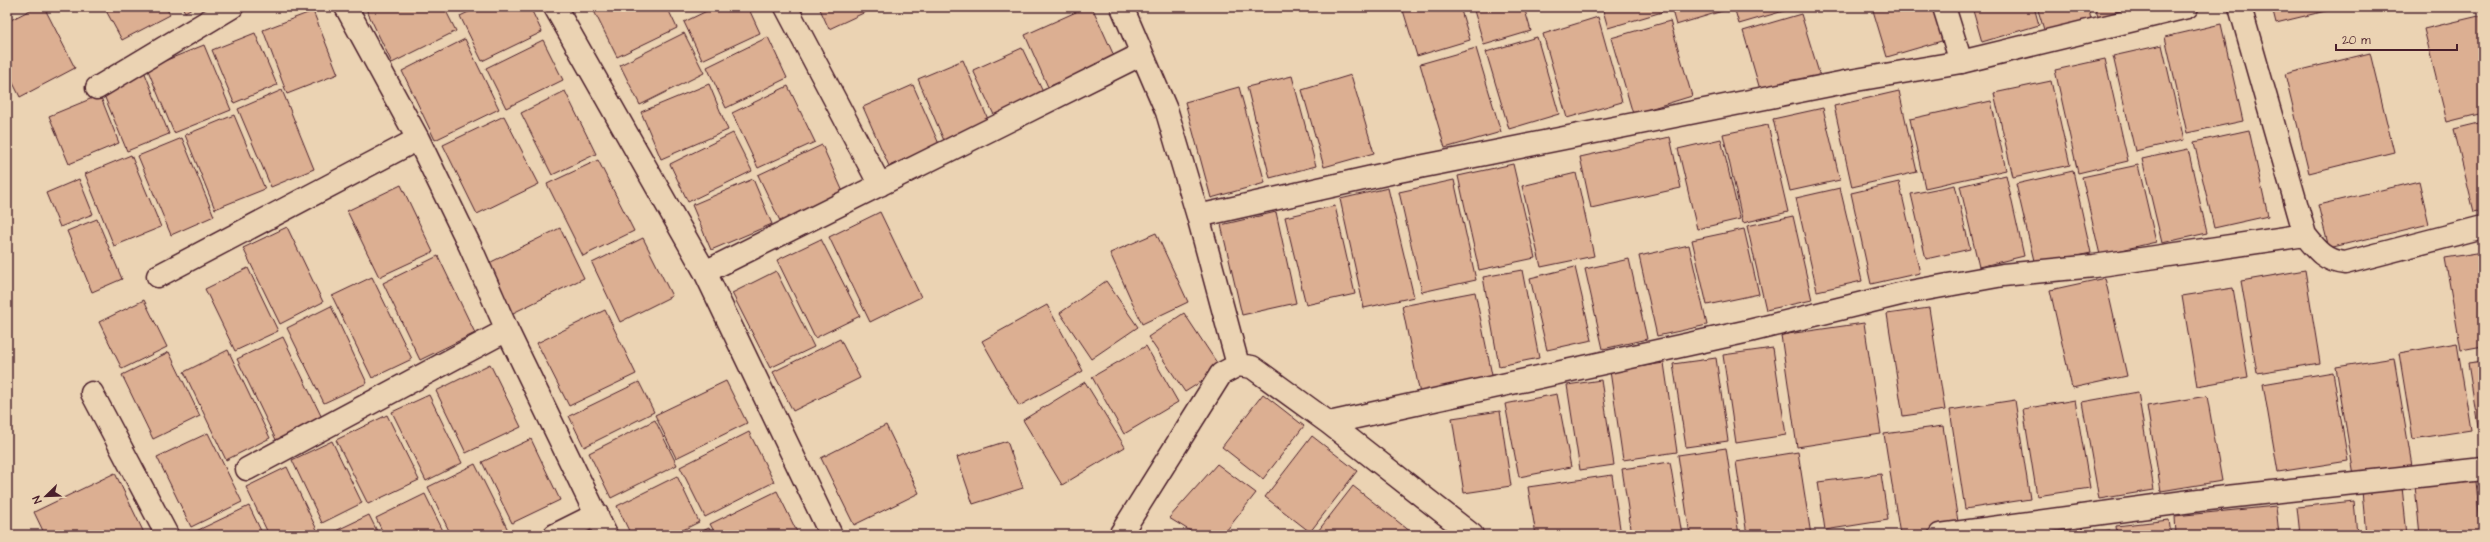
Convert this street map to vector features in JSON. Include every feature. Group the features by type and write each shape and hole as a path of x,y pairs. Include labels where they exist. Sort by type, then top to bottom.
{"street":[{"path":"97,88 232,7"},
{"path":"346,7 418,139 470,246 507,330 606,535"},
{"path":"556,7 705,272 831,535"},
{"path":"786,7 880,185"},
{"path":"1122,7 1167,112 1198,216 1238,365"},
{"path":"1944,7 1961,62"},
{"path":"1198,216 1399,171 1850,81 1961,62 2187,7"},
{"path":"2240,7 2305,235 2322,255 2332,262 2345,263 2483,227"},
{"path":"705,272 1142,54"},
{"path":"158,276 418,139"},
{"path":"1329,423 1742,332 1904,293 2003,275 2094,266 2305,235"},
{"path":"247,469 507,330"},
{"path":"1120,535 1221,374 1238,365 1252,367 1329,423 1472,535"},
{"path":"92,394 167,535"},
{"path":"1940,535 2199,500 2483,469"},
{"path":"555,535 597,514"}],"building":[{"path":"36,7 44,7 75,68 20,97 7,71 7,22"},
{"path":"104,7 166,7 170,15 122,40"},
{"path":"182,7 194,7 185,12"},
{"path":"365,7 444,7 456,31 392,63"},
{"path":"479,7 530,7 542,32 482,61 460,16"},
{"path":"592,7 667,7 677,28 617,57"},
{"path":"715,7 748,7 760,33 702,60 684,22"},
{"path":"819,7 871,7 872,9 829,29"},
{"path":"1087,7 1092,7 1115,58 1048,87 1025,35"},
{"path":"1402,7 1460,7 1470,40 1417,56"},
{"path":"1473,7 1524,7 1531,31 1484,45"},
{"path":"1602,7 1660,7 1662,12 1608,28"},
{"path":"1671,7 1728,7 1729,9 1676,25"},
{"path":"1734,7 1794,7 1794,8 1739,24"},
{"path":"1872,7 1935,7 1945,40 1887,57"},
{"path":"1972,7 2034,7 2039,25 1982,42"},
{"path":"2037,7 2088,7 2092,23 2046,36"},
{"path":"2095,7 2144,7 2099,20"},
{"path":"2272,7 2342,7 2276,23"},
{"path":"313,11 338,74 287,94 263,30"},
{"path":"1801,14 1820,76 1761,93 1743,31"},
{"path":"2483,15 2483,113 2447,122 2424,29"},
{"path":"1598,17 1622,102 1567,118 1543,34"},
{"path":"1670,21 1692,96 1633,114 1611,38"},
{"path":"2221,24 2243,121 2187,133 2165,37"},
{"path":"255,33 277,85 234,103 212,50"},
{"path":"684,33 704,73 640,105 620,65"},
{"path":"768,37 787,78 726,108 707,67"},
{"path":"1537,37 1559,114 1509,129 1486,52"},
{"path":"465,39 499,109 435,140 402,71"},
{"path":"543,40 563,80 506,108 486,68"},
{"path":"204,45 231,110 174,133 147,68"},
{"path":"2162,45 2184,140 2135,151 2113,56"},
{"path":"1022,48 1043,92 994,115 973,70"},
{"path":"1476,48 1501,132 1445,148 1420,64"},
{"path":"2370,53 2394,152 2309,173 2285,74"},
{"path":"2105,59 2128,161 2078,173 2055,70"},
{"path":"963,60 990,124 945,143 918,79"},
{"path":"144,71 169,134 127,151 101,88"},
{"path":"1351,75 1374,153 1324,167 1302,90"},
{"path":"1292,76 1316,166 1270,178 1247,87"},
{"path":"2051,81 2070,165 2013,177 1994,93"},
{"path":"709,84 728,130 661,159 641,112"},
{"path":"913,85 939,144 889,166 863,107"},
{"path":"788,86 815,142 758,168 732,113"},
{"path":"1239,87 1265,183 1211,198 1185,102"},
{"path":"282,90 314,169 271,187 238,109"},
{"path":"565,91 596,154 552,175 521,113"},
{"path":"1899,91 1917,172 1852,187 1834,106"},
{"path":"100,95 119,143 69,164 49,116"},
{"path":"1991,101 2006,170 1925,188 1910,119"},
{"path":"1823,108 1840,180 1790,191 1773,119"},
{"path":"234,115 265,189 215,209 185,135"},
{"path":"504,116 539,184 477,214 443,145"},
{"path":"2483,122 2483,210 2474,212 2454,129"},
{"path":"1768,125 1788,212 1743,223 1723,134"},
{"path":"2249,130 2268,216 2214,228 2194,142"},
{"path":"733,133 752,171 688,202 670,164"},
{"path":"1670,137 1681,188 1591,208 1580,157"},
{"path":"182,138 214,216 171,235 138,156"},
{"path":"1721,139 1740,219 1697,229 1678,149"},
{"path":"822,145 844,194 781,223 758,175"},
{"path":"2188,149 2207,233 2162,243 2142,159"},
{"path":"131,155 161,227 114,246 85,174"},
{"path":"598,160 634,231 583,256 547,184"},
{"path":"1513,164 1535,258 1479,270 1458,176"},
{"path":"2138,165 2156,242 2100,255 2082,177"},
{"path":"2073,171 2091,253 2035,265 2016,184"},
{"path":"1576,173 1594,256 1541,267 1522,186"},
{"path":"2006,175 2024,256 1979,267 1960,186"},
{"path":"79,179 93,214 60,227 46,193"},
{"path":"753,179 772,224 711,250 692,205"},
{"path":"1454,180 1476,280 1422,292 1399,192"},
{"path":"2419,181 2429,224 2329,248 2318,205"},
{"path":"1899,182 1920,273 1871,284 1851,193"},
{"path":"401,185 433,252 379,277 347,211"},
{"path":"1955,185 1970,249 1926,259 1911,194"},
{"path":"1388,188 1414,297 1364,308 1340,199"},
{"path":"1840,188 1862,281 1817,291 1796,198"},
{"path":"1335,206 1355,294 1306,305 1285,217"},
{"path":"880,212 921,297 870,322 829,237"},
{"path":"1276,212 1296,303 1242,315 1221,225"},
{"path":"1793,216 1812,300 1766,310 1747,226"},
{"path":"97,219 122,279 92,292 67,231"},
{"path":"287,227 323,302 280,324 243,248"},
{"path":"560,228 584,278 511,314 487,264"},
{"path":"1744,229 1759,294 1707,305 1692,240"},
{"path":"1156,233 1188,302 1142,324 1110,253"},
{"path":"643,238 672,296 620,322 592,263"},
{"path":"821,239 860,316 815,338 777,260"},
{"path":"1689,245 1707,325 1657,336 1639,256"},
{"path":"2483,252 2483,346 2461,350 2445,258"},
{"path":"438,256 475,333 420,360 383,283"},
{"path":"1629,259 1647,339 1603,349 1585,269"},
{"path":"1575,267 1592,340 1547,350 1530,278"},
{"path":"248,268 278,331 235,351 205,289"},
{"path":"1522,270 1539,358 1499,366 1483,277"},
{"path":"2305,270 2320,363 2257,373 2241,281"},
{"path":"776,271 814,347 770,368 732,293"},
{"path":"372,277 412,359 372,378 332,296"},
{"path":"2105,278 2127,376 2072,388 2050,290"},
{"path":"1106,281 1138,327 1091,359 1060,313"},
{"path":"2233,288 2248,377 2197,386 2182,296"},
{"path":"1475,292 1494,385 1421,399 1402,306"},
{"path":"144,300 167,347 122,369 99,322"},
{"path":"1047,305 1083,371 1019,406 982,341"},
{"path":"331,306 367,383 324,403 287,328"},
{"path":"1929,308 1945,410 1903,416 1887,314"},
{"path":"605,310 636,374 569,406 537,343"},
{"path":"1184,313 1221,369 1185,392 1148,337"},
{"path":"1864,323 1881,434 1797,447 1781,335"},
{"path":"283,337 324,422 278,444 237,359"},
{"path":"840,339 860,378 793,411 773,372"},
{"path":"2457,343 2471,430 2413,439 2399,353"},
{"path":"1146,346 1178,402 1124,434 1092,377"},
{"path":"1773,348 1786,435 1736,443 1723,355"},
{"path":"228,350 270,438 226,460 184,372"},
{"path":"169,352 200,416 153,439 122,375"},
{"path":"1716,358 1728,441 1686,447 1673,364"},
{"path":"2394,358 2412,466 2354,475 2336,367"},
{"path":"2483,361 2483,444 2481,445 2468,363"},
{"path":"1664,363 1677,452 1623,460 1610,371"},
{"path":"490,364 521,427 466,453 436,391"},
{"path":"2333,372 2348,461 2278,472 2263,384"},
{"path":"1601,380 1614,465 1580,470 1567,385"},
{"path":"726,381 747,423 676,458 655,415"},
{"path":"639,382 654,412 584,447 569,416"},
{"path":"1085,382 1125,447 1062,485 1023,420"},
{"path":"2138,392 2154,490 2099,499 2082,402"},
{"path":"1263,394 1304,426 1263,479 1222,447"},
{"path":"1557,394 1571,467 1519,477 1505,404"},
{"path":"429,395 462,463 426,481 392,412"},
{"path":"2207,396 2222,481 2161,491 2147,406"},
{"path":"2015,400 2030,499 1965,509 1950,410"},
{"path":"2075,400 2090,488 2037,496 2023,409"},
{"path":"1500,411 1511,486 1464,493 1452,418"},
{"path":"387,415 419,480 368,504 336,440"},
{"path":"655,420 677,465 611,498 589,453"},
{"path":"886,425 919,493 854,525 821,458"},
{"path":"1943,426 1959,528 1900,535 1884,434"},
{"path":"749,432 774,482 705,517 680,467"},
{"path":"208,433 242,502 191,527 157,457"},
{"path":"1312,436 1357,471 1310,532 1265,497"},
{"path":"531,439 560,500 512,523 482,462"},
{"path":"332,441 362,503 322,523 292,460"},
{"path":"1007,441 1023,488 973,504 957,457"},
{"path":"1726,448 1739,535 1690,535 1678,455"},
{"path":"1798,452 1811,535 1747,535 1736,462"},
{"path":"1670,462 1682,535 1632,535 1622,469"},
{"path":"475,464 510,534 508,535 451,535 428,487"},
{"path":"1217,464 1256,493 1223,535 1197,535 1169,518"},
{"path":"287,467 319,534 318,535 269,535 246,487"},
{"path":"115,473 145,535 45,535 34,512"},
{"path":"1881,474 1888,520 1825,530 1818,482"},
{"path":"1612,475 1621,535 1536,535 1528,487"},
{"path":"677,476 699,522 673,535 631,535 617,506"},
{"path":"2476,481 2481,535 2420,535 2415,486"},
{"path":"1353,486 1411,532 1409,535 1315,535"},
{"path":"2402,487 2407,535 2366,535 2362,491"},
{"path":"777,491 797,532 791,535 716,535 710,524"},
{"path":"425,494 445,535 384,535 376,518"},
{"path":"2354,501 2357,535 2300,535 2297,507"},
{"path":"249,506 263,535 193,535 192,533"},
{"path":"2276,506 2279,535 2176,535 2175,516"},
{"path":"369,515 379,535 327,535"},
{"path":"2169,520 2171,535 2117,535 2116,526"},
{"path":"709,528 712,535 694,535"},
{"path":"2110,530 2111,535 2062,535"}]}
